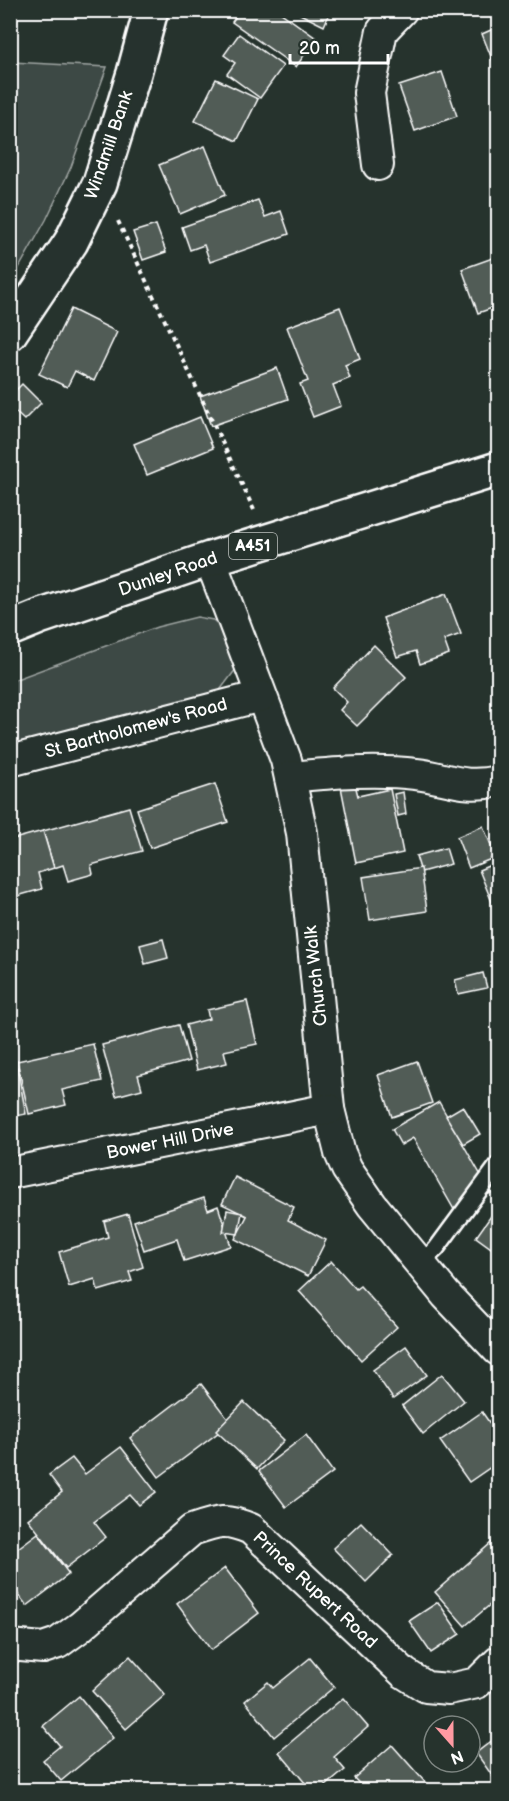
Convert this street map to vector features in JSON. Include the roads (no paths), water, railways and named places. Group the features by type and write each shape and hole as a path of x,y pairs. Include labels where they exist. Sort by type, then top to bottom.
{"main road":[{"name":"Windmill Bank","path":"10,333 71,242 100,183 151,10"},
{"name":"Dunley Road","path":"10,630 42,616 210,559 498,469"}],"street":[{"path":"378,165 369,93 382,31 402,10"},
{"name":"Church Walk","path":"210,559 286,760 290,777 302,833 329,1109 335,1137 347,1169 372,1205 446,1295 498,1350"},
{"name":"St Bartholomew's Road","path":"10,761 261,696"},
{"path":"290,777 360,771 417,774 465,784 498,781"},
{"name":"Bower Hill Drive","path":"10,1173 329,1109"},
{"name":"Prince Rupert Road","path":"10,1645 43,1648 58,1643 80,1627 192,1530 212,1523 232,1521 251,1529 404,1673 426,1687 449,1689 477,1683 498,1662"}],"lane":[{"path":"420,1264 436,1249 498,1165"}]}
